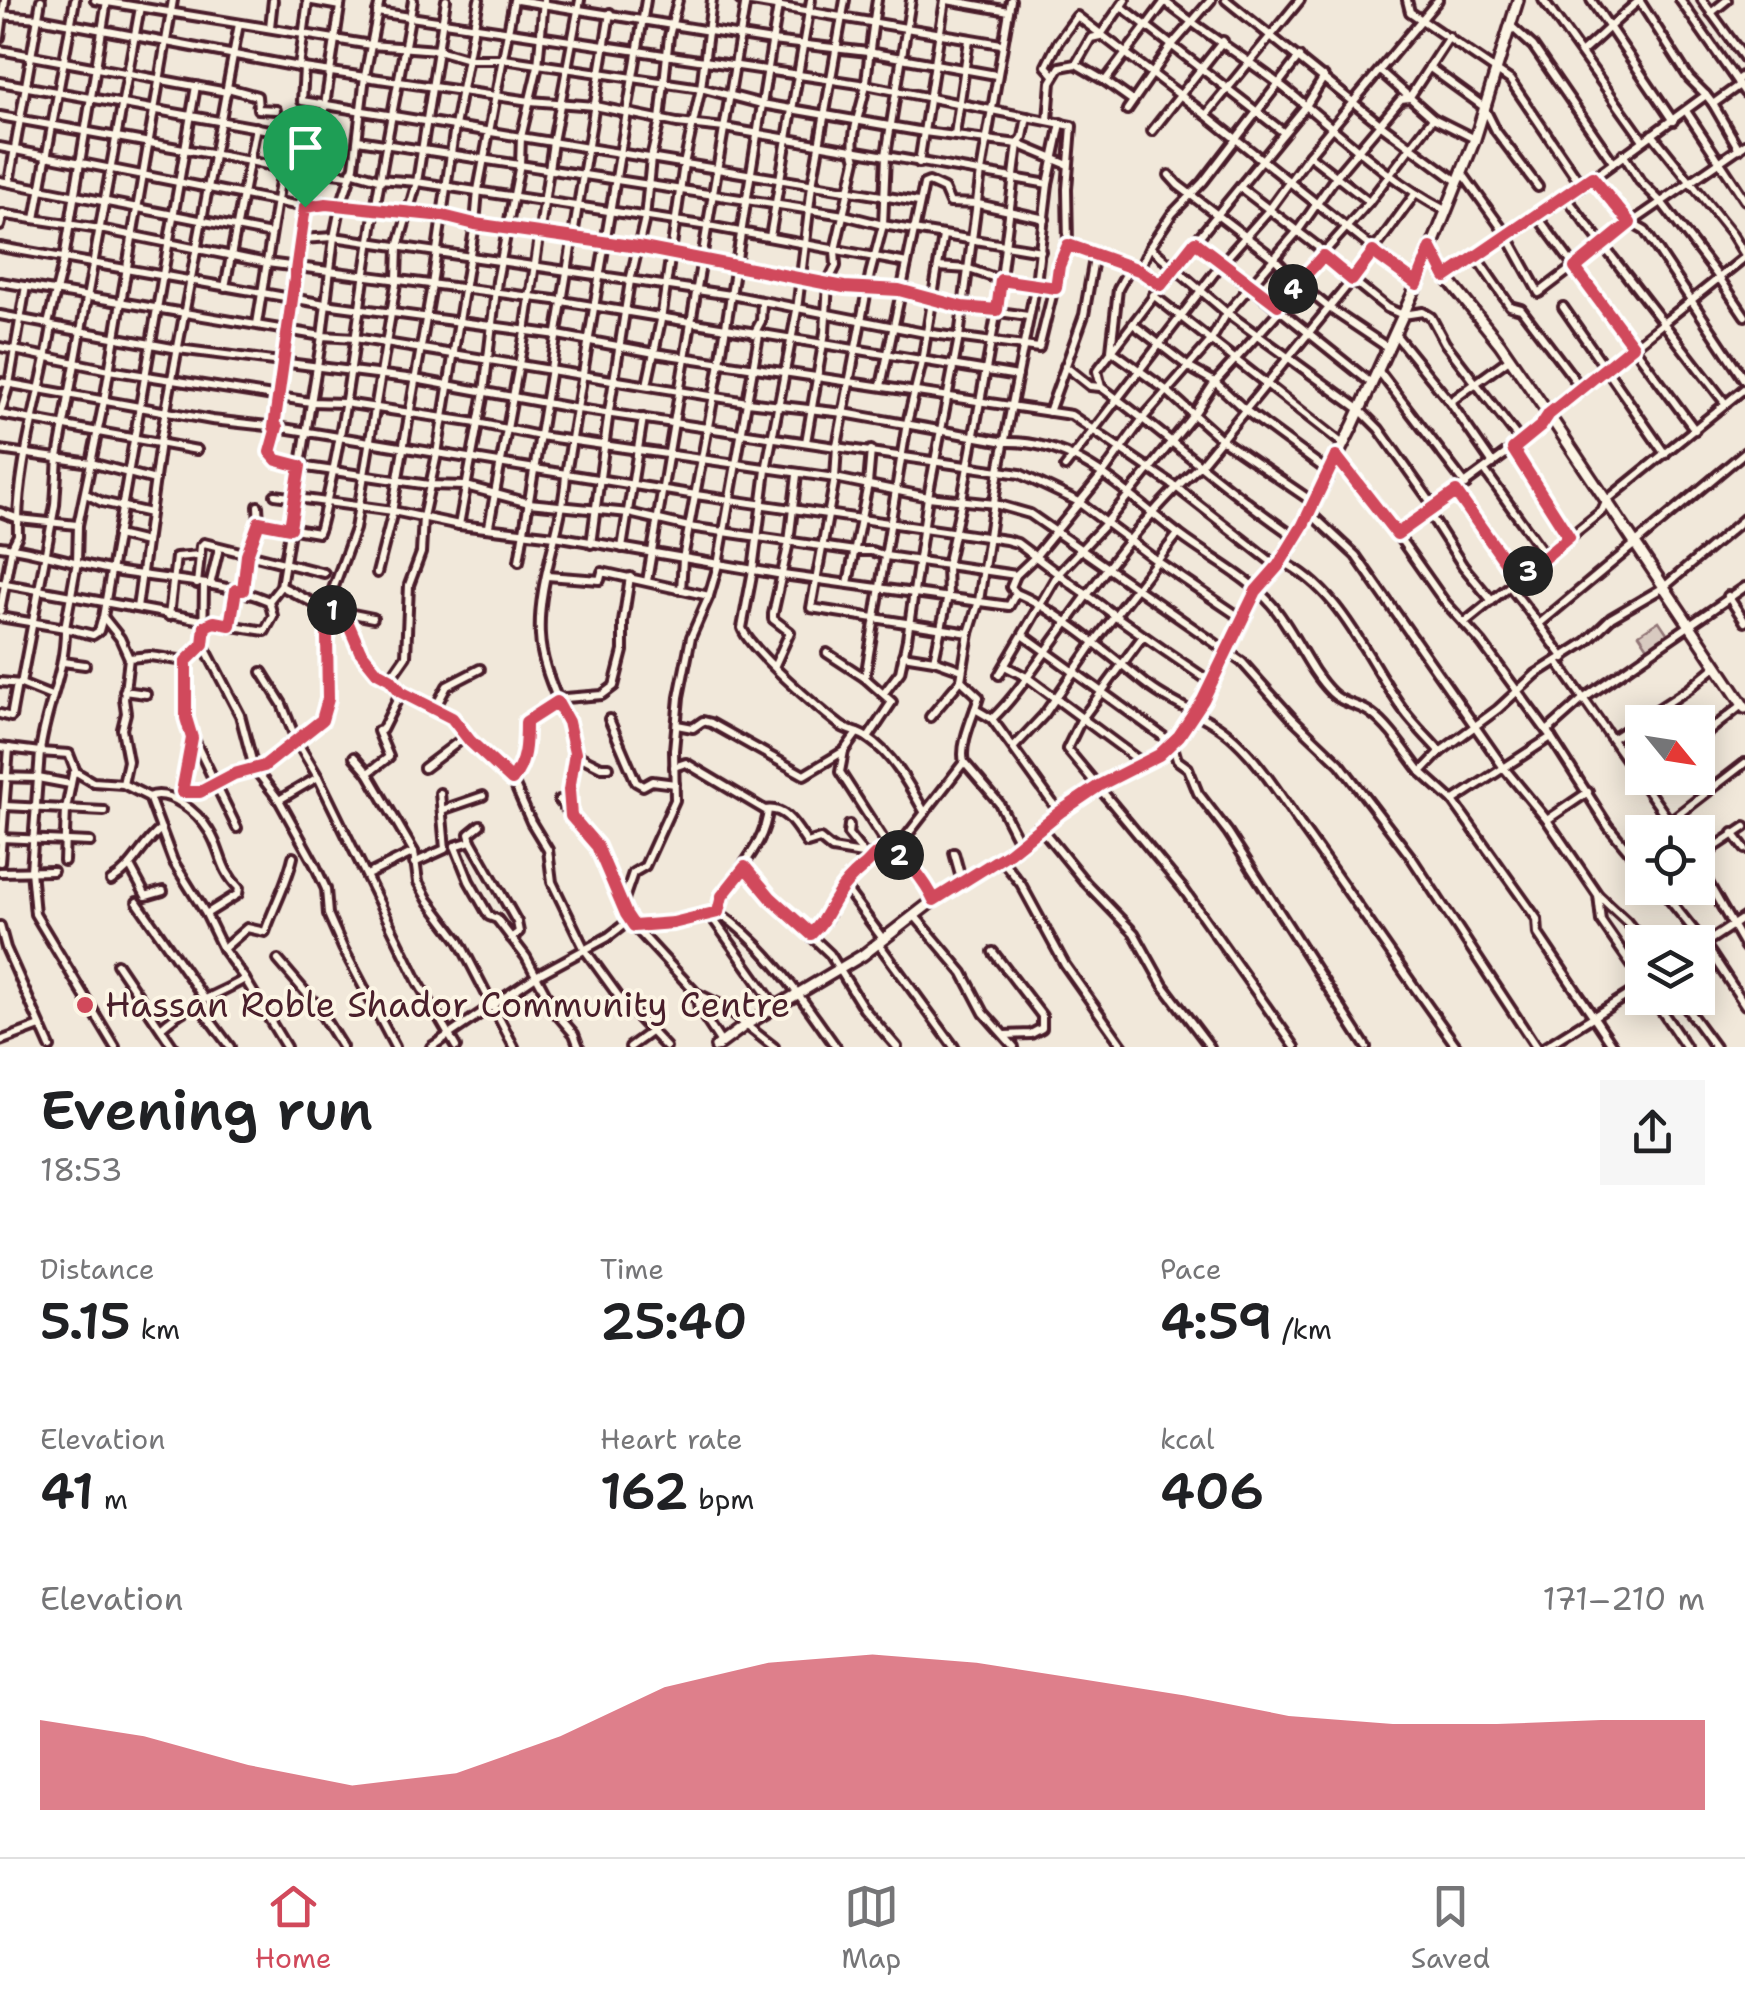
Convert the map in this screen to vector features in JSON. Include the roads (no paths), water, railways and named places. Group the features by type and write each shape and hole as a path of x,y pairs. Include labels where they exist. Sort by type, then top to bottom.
{"street":[{"path":"0,37 5,0"},
{"path":"40,0 26,86 4,181 271,234"},
{"path":"35,219 75,0"},
{"path":"95,0 336,39 438,50 469,59 504,59 701,88 762,104 1018,144 1068,164"},
{"path":"115,1047 35,914 31,870 40,752 51,696 64,662 64,628 77,562 78,525 104,401 174,0"},
{"path":"270,27 273,0"},
{"path":"322,125 326,104 341,3 307,0 302,100 326,104 362,110 394,116 490,132 918,202"},
{"path":"2,584 266,631 272,616 270,601 281,586 334,238 358,140 364,76 380,0"},
{"path":"259,522 318,533 333,469 374,209 413,0"},
{"path":"192,738 182,792 200,792 234,774 273,761 306,735 326,712 332,592 355,529 366,474 397,278 398,247 417,182 446,0"},
{"path":"377,573 393,511 479,0"},
{"path":"390,679 406,656 409,586 419,562 478,190 515,0 772,41 868,52 996,75"},
{"path":"489,526 520,366 552,142 580,0"},
{"path":"571,816 569,790 575,754 568,722 549,684 540,638 547,576 564,507 566,474 646,0"},
{"path":"591,544 609,411 630,281 645,218 650,158 660,120 669,36 678,0"},
{"path":"647,385 661,320 684,164 701,88 712,0"},
{"path":"648,581 726,128 744,0 1001,44"},
{"path":"770,237 811,0"},
{"path":"845,0 742,628 753,646 844,728 868,738 897,768 924,813"},
{"path":"806,442 818,377 828,282 836,266 856,160 853,151 857,119 866,85 877,0"},
{"path":"911,0 886,155 883,225 837,446 835,478 811,608 969,633"},
{"path":"919,163 946,0 1009,11"},
{"path":"884,693 900,672 946,396 960,338 981,172 1011,0"},
{"path":"1128,110 1172,46 1211,0"},
{"path":"1226,0 1411,148 1459,177 1508,237 1542,293 1630,223 1742,146 1689,78 1640,0 1582,52"},
{"path":"1284,0 1294,8"},
{"path":"1206,115 1300,0"},
{"path":"1407,0 1410,12 1510,80 1582,186"},
{"path":"1066,466 1222,262 1438,0"},
{"path":"718,1046 746,1024 840,969 934,900 1001,859 1100,785 1159,755 1196,712 1256,591 1280,564 1330,473 1403,315 1474,138 1518,0"},
{"path":"1544,0 1643,140"},
{"path":"1591,0 1673,120"},
{"path":"1680,0 1745,93"},
{"path":"1702,0 1745,59"},
{"path":"1711,12 1728,0"},
{"path":"107,1 55,292 42,390 26,454 18,536 2,584 0,614 93,635 98,631 196,86"},
{"path":"1104,81 1165,1 1250,62 1359,148 1388,176 1444,210"},
{"path":"459,525 484,392 522,137 538,66 544,2"},
{"path":"681,590 688,527 720,363 778,3"},
{"path":"1076,64 1090,38 1100,36 1123,3 1145,26 1283,132"},
{"path":"0,714 11,718 46,553 58,457 140,7"},
{"path":"300,239 369,242 600,279 731,295 825,316 991,344 1039,348 1068,245 1068,164 1074,129 1061,122 769,69 378,12"},
{"path":"519,561 610,13"},
{"path":"2,15 463,92 595,106 1048,184"},
{"path":"1054,75 1046,66 1077,16 1417,284"},
{"path":"137,608 160,442 239,24"},
{"path":"1510,25 1534,46 1613,162"},
{"path":"1410,98 1449,38"},
{"path":"955,134 969,40"},
{"path":"1152,131 1222,41"},
{"path":"0,50 258,96 258,108 276,110"},
{"path":"1110,350 1118,289 1299,57"},
{"path":"1048,120 1050,87 1060,66 1076,64 1133,101"},
{"path":"1429,67 1484,107 1496,131 1538,187"},
{"path":"1381,72 1433,118 1474,138"},
{"path":"1737,80 1745,74"},
{"path":"1296,537 1246,504 1101,386 1097,371 1175,267 1306,106 1324,77"},
{"path":"1713,104 1738,86 1737,80"},
{"path":"0,82 288,135 279,168 256,324"},
{"path":"1446,277 1582,186 1706,95"},
{"path":"1410,98 1401,99 1359,148 1297,232 1227,313 1190,368 1166,390 1102,475 1016,575 1011,587 1167,701 1196,712 1234,739 1262,770 1457,1047"},
{"path":"1686,111 1745,200"},
{"path":"0,116 310,175 350,173 478,190 708,226 907,263"},
{"path":"934,660 948,596 947,566 997,310 1018,144 1028,117"},
{"path":"1278,305 1369,202 1433,118"},
{"path":"930,718 960,680 980,602 982,569 1036,282 1048,184 1061,122"},
{"path":"225,287 256,127"},
{"path":"1397,534 1522,442 1549,414 1745,256 1652,134"},
{"path":"358,140 844,214 883,225 1041,251"},
{"path":"0,147 305,207 326,204 443,216 868,290 899,290 962,307 1028,316"},
{"path":"1622,154 1720,278 1745,316"},
{"path":"1309,156 1369,202"},
{"path":"1169,174 1275,258 1329,308 1386,347"},
{"path":"1464,623 1602,511 1607,500 1745,385 1656,245 1645,231 1630,223 1592,177"},
{"path":"880,386 924,184 929,182 944,189 950,204 978,204 1045,219"},
{"path":"1241,188 1318,247 1323,256 1387,308 1403,315 1422,312 1430,318 1522,442"},
{"path":"992,719 1028,678 1130,540 1176,486 1201,464 1352,280 1414,194"},
{"path":"1565,196 1726,404"},
{"path":"305,207 270,452 277,460 398,481 466,486 529,502 629,513 688,527 871,550 886,556 1016,575"},
{"path":"0,226 1,214 100,229 296,268 562,301 1018,376"},
{"path":"1537,216 1695,430"},
{"path":"864,678 943,236"},
{"path":"1195,242 1371,383"},
{"path":"1068,245 1134,269 1161,285"},
{"path":"0,247 325,304 558,334 686,358 1071,415 1176,486 1280,564 1304,573 1319,586 1376,664 1404,711 1440,752"},
{"path":"1150,247 1200,292 1358,409 1379,429 1463,566 1492,601"},
{"path":"1431,248 1446,277 1549,414 1744,707 1715,728"},
{"path":"1048,412 1084,316 1095,253"},
{"path":"1476,258 1510,306 1521,308 1582,388"},
{"path":"938,267 969,269 1001,280 1036,282 1056,288"},
{"path":"0,282 746,402 844,413 1005,442 1036,442 1072,456 1130,494 1256,591 1273,607 1334,695 1372,713 1421,772 1454,801 1538,919 1538,934 1614,1047"},
{"path":"26,286 0,414 197,450"},
{"path":"1153,295 1343,444"},
{"path":"622,906 633,873 644,866 675,800 677,725 691,637 709,596 725,532 762,302"},
{"path":"1000,675 1058,574 1106,524 1215,382 1279,311 1278,305"},
{"path":"1563,306 1665,454"},
{"path":"0,315 178,349 416,379 578,409 1020,474 1053,486 1078,501 1244,620"},
{"path":"1132,324 1215,382 1330,473"},
{"path":"1394,332 1493,464"},
{"path":"0,347 145,376 835,478 928,497 995,504 1030,514 1242,662 1340,764 1411,857 1536,1047"},
{"path":"1110,350 1311,507 1356,556 1598,895 1629,925"},
{"path":"1450,402 1509,359"},
{"path":"1065,366 1090,386 1101,386"},
{"path":"1377,369 1466,485"},
{"path":"0,382 166,413 1017,543 1087,598 1116,614 1212,683"},
{"path":"622,548 643,418"},
{"path":"1513,449 1569,537"},
{"path":"0,450 92,463 155,480"},
{"path":"848,583 868,484 870,450"},
{"path":"1538,624 1745,452"},
{"path":"1336,456 1549,734 1625,846"},
{"path":"1485,470 1546,556"},
{"path":"775,665 790,632 773,619 789,542 797,475"},
{"path":"1456,492 1518,580"},
{"path":"86,494 102,502 150,512"},
{"path":"276,495 816,580 1009,606 1016,593"},
{"path":"230,625 259,522 258,506"},
{"path":"0,512 19,519 78,525"},
{"path":"1421,772 1440,752 1517,691 1611,618 1664,586 1745,518"},
{"path":"1014,747 1044,715 1178,534"},
{"path":"118,535 146,542"},
{"path":"324,573 202,543 203,644 240,715 254,768 280,800 326,889 328,914 342,948 395,1047"},
{"path":"0,546 111,570 239,590 270,601"},
{"path":"204,584 219,548"},
{"path":"169,616 171,580 178,554 200,555"},
{"path":"547,576 600,580 602,572 709,596"},
{"path":"512,780 526,744 526,722 569,697 602,694 614,686 623,651 622,622 630,577"},
{"path":"281,586 323,608 372,618"},
{"path":"1510,587 1625,755"},
{"path":"1454,801 1549,734 1583,699 1745,587"},
{"path":"1728,596 1745,622"},
{"path":"344,614 360,651 377,672 401,692 452,718 512,780 530,822 548,850 552,882 586,950 620,997 666,1047"},
{"path":"103,617 120,638 129,658 122,728 128,761 123,784"},
{"path":"1023,635 1172,743 1176,760 1188,768 1198,793 1228,832 1366,1047"},
{"path":"1143,636 1081,720 1067,749 1184,890 1294,1047"},
{"path":"203,644 186,661 186,718 237,828"},
{"path":"827,653 892,702 868,738"},
{"path":"903,654 962,670"},
{"path":"129,658 150,656 186,661"},
{"path":"64,662 85,665"},
{"path":"1005,666 1028,678 1142,763"},
{"path":"1612,740 1716,666"},
{"path":"434,710 447,686 480,670"},
{"path":"262,672 282,704 296,740 418,982 456,1047"},
{"path":"674,766 686,763 702,776 768,810 774,808 787,814 807,843 820,839 832,850 873,854 895,851 964,762 964,744 980,695 960,680"},
{"path":"0,682 19,684 51,696"},
{"path":"124,691 146,694"},
{"path":"368,772 389,757 378,732 401,692"},
{"path":"975,708 992,719 1060,812"},
{"path":"609,719 636,782 643,786 652,782 674,784"},
{"path":"677,725 692,728 703,721 711,722 804,775 844,751 857,733"},
{"path":"424,768 466,736"},
{"path":"0,862 4,748 70,754 76,772 93,782 123,784 149,797 160,794 182,804 211,832 222,867 239,888 238,894 206,914"},
{"path":"811,934 827,918 844,886 885,842 840,772 844,751"},
{"path":"575,754 608,768"},
{"path":"354,757 368,772 414,852 418,882 459,941 514,1047"},
{"path":"964,762 1000,803 1020,844"},
{"path":"1679,815 1745,763"},
{"path":"64,861 66,809 76,772"},
{"path":"280,800 318,777"},
{"path":"4,778 38,778 70,784"},
{"path":"440,792 446,828 442,834 444,849"},
{"path":"1547,820 1588,792"},
{"path":"442,810 483,796"},
{"path":"149,797 173,861 286,1047"},
{"path":"559,800 597,846 634,926 696,993 719,1004 774,1047"},
{"path":"4,806 104,811"},
{"path":"713,912 745,867 765,826 768,810"},
{"path":"480,825 469,834 471,842 517,922 519,932 511,938"},
{"path":"849,825 848,834 873,854"},
{"path":"1715,849 1745,827"},
{"path":"1041,828 1134,933 1163,985 1210,1047"},
{"path":"110,880 131,868 148,840 161,829"},
{"path":"1733,833 1745,848"},
{"path":"1,838 90,842"},
{"path":"414,863 471,842"},
{"path":"455,846 468,881 489,916 497,919 526,957 579,1047"},
{"path":"895,851 926,884 934,900"},
{"path":"367,875 414,852"},
{"path":"954,853 962,882"},
{"path":"223,949 247,928 265,932 279,894 287,884 293,857"},
{"path":"1001,859 1021,884 1065,965 1124,1047"},
{"path":"745,867 771,898 811,934 896,1047"},
{"path":"131,868 146,896 163,891"},
{"path":"0,872 54,871"},
{"path":"844,886 954,1047"},
{"path":"1598,895 1601,921 1625,957"},
{"path":"1715,896 1745,947"},
{"path":"137,902 230,1047"},
{"path":"713,912 775,1006"},
{"path":"431,1047 536,976 626,923 673,923 713,912 744,929 762,947 836,1047"},
{"path":"914,914 963,972 984,1012 1014,1047"},
{"path":"1715,936 1745,917"},
{"path":"0,926 50,1047"},
{"path":"993,952 1042,1016 1042,1028 1031,1034 1005,1035"},
{"path":"2,964 12,960"},
{"path":"278,960 314,1002 342,1047"},
{"path":"117,964 172,1047"},
{"path":"1715,964 1745,1005"},
{"path":"162,1027 176,1014 245,979"},
{"path":"696,993 698,1010 720,1041 718,1046"},
{"path":"1545,1047 1625,995"},
{"path":"1664,1015 1686,1047"},
{"path":"1691,1015 1715,1047"},
{"path":"0,1041 40,1026"},
{"path":"630,1047 652,1031"}],"place":[{"name":"Hassan Roble Shador Community Centre","path":"85,1005"}]}
